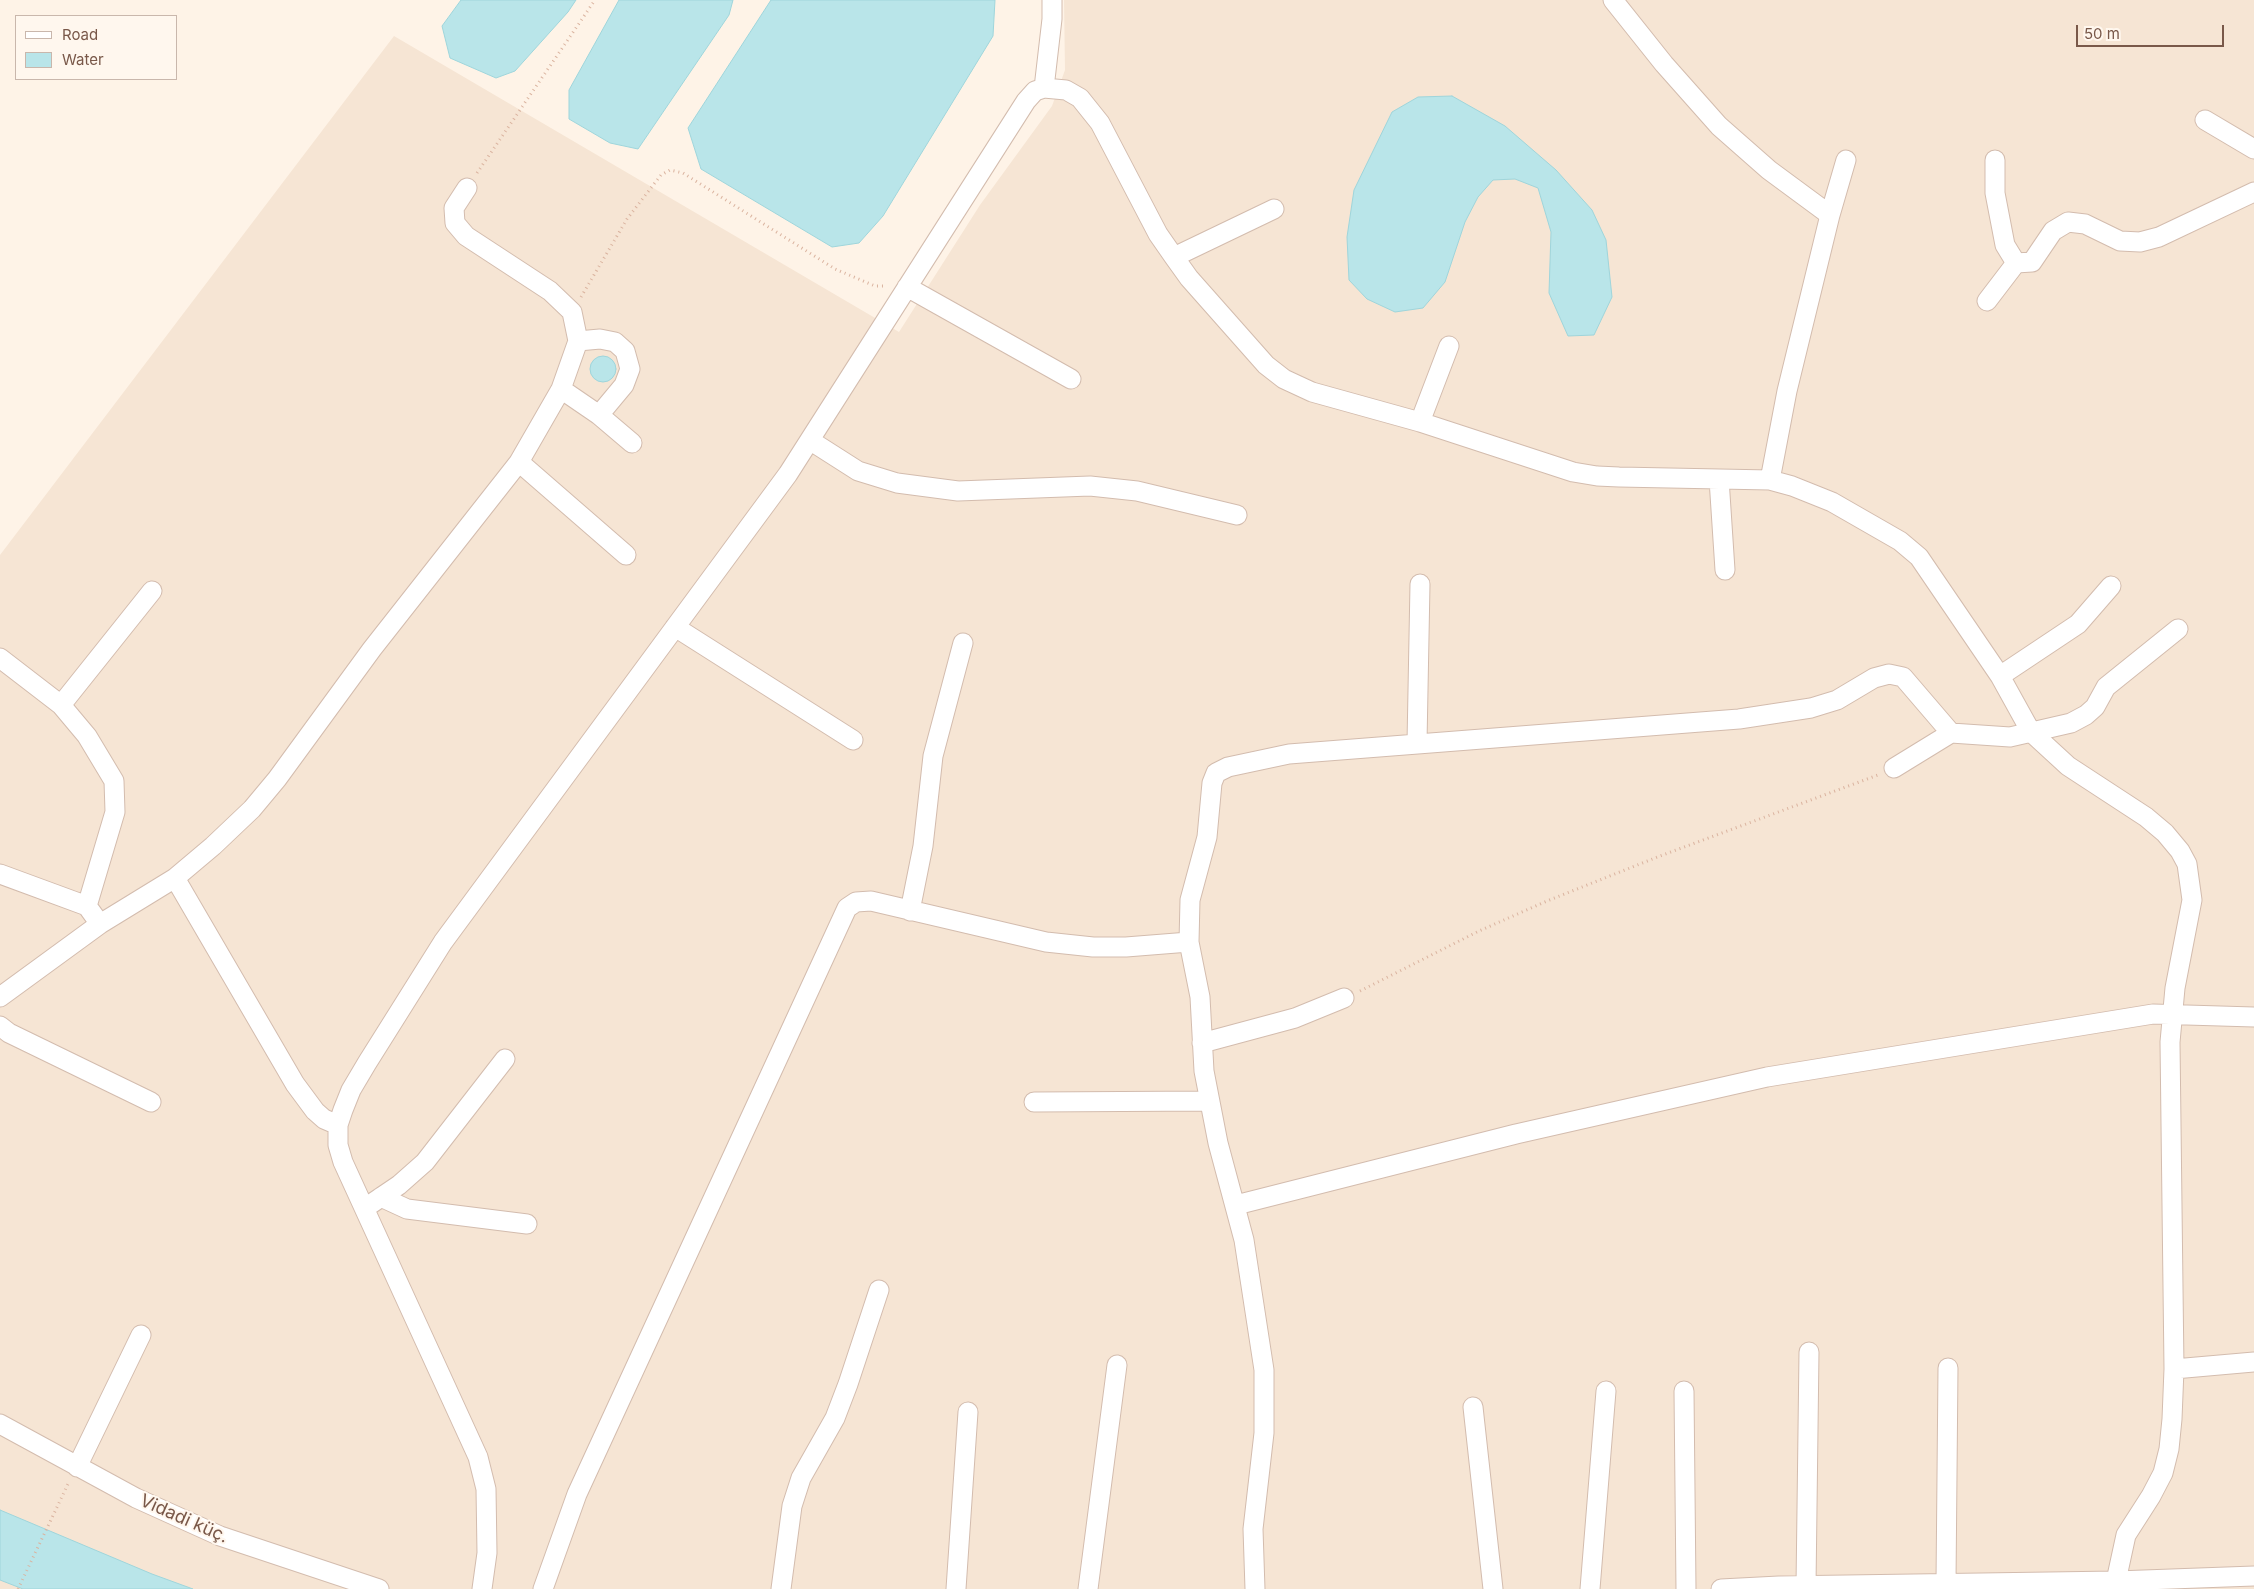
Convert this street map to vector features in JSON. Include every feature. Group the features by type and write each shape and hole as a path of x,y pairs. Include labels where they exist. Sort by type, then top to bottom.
{"street":[{"path":"1044,88 1052,19 1052,0"},
{"path":"1613,0 1664,64 1719,126 1769,170 1830,215"},
{"path":"482,1589 487,1553 486,1489 478,1457 343,1162 338,1145 338,1125 351,1090 443,942 811,441 1026,101 1035,91 1044,88 1066,90 1080,98 1100,123 1158,234 1189,278 1266,365 1284,379 1312,392 1420,422 1573,472 1589,475 1770,480 1792,486 1832,502 1900,541 1919,557 2000,676 2032,732 2068,766 2146,817 2165,833 2187,864 2192,900 2172,1013 2170,1042 2174,1369 2172,1419 2167,1457 2162,1472 2151,1496 2126,1535 2116,1581"},
{"path":"2205,120 2254,149"},
{"path":"1770,480 1787,391 1830,215 1846,160"},
{"path":"1995,160 1995,193 2005,245 2016,263"},
{"path":"0,997 100,924 175,878 213,846 252,809 277,779 372,649 519,462 561,389 578,341 572,312 550,291 466,236 456,223 454,208 467,188"},
{"path":"1987,302 2016,263 2032,262 2054,231 2068,222 2085,224 2120,241 2140,242 2159,237 2254,192"},
{"path":"1174,257 1274,209"},
{"path":"907,287 1071,379"},
{"path":"578,341 600,339 615,342 625,351 630,369 624,385 599,415"},
{"path":"1420,422 1449,346"},
{"path":"561,389 599,415 632,444"},
{"path":"811,441 858,471 897,483 958,491 1100,487 1137,491 1237,516"},
{"path":"519,462 626,555"},
{"path":"1720,479 1725,570"},
{"path":"1416,743 1420,584"},
{"path":"2000,676 2078,624 2111,586"},
{"path":"62,704 152,591"},
{"path":"675,627 853,740"},
{"path":"1894,768 1951,734 2010,737 2071,723 2096,707 2106,687 2178,629"},
{"path":"910,911 923,846 934,756 963,643"},
{"path":"0,658 62,704 86,736 114,782 115,812 86,906"},
{"path":"1255,1589 1253,1529 1264,1433 1264,1370 1244,1240 1218,1143 1204,1071 1200,997 1189,942 1190,900 1207,837 1212,783 1216,773 1228,767 1281,755 1739,719 1811,708 1837,700 1874,678 1889,674 1903,677 1951,734"},
{"path":"0,874 86,906 100,924"},
{"path":"175,878 295,1084 315,1111 324,1119 338,1125"},
{"path":"543,1589 577,1494 847,908 856,902 871,902 1046,942 1118,947 1189,942"},
{"path":"1202,1043 1295,1018 1344,998"},
{"path":"1236,1205 1516,1134 1767,1077 2127,1017 2172,1013 2254,1017"},
{"path":"0,1026 9,1033 151,1102"},
{"path":"365,1208 399,1185 425,1162 505,1059"},
{"path":"1034,1102 1210,1101"},
{"path":"381,1197 407,1209 527,1224"},
{"path":"781,1589 792,1506 801,1478 834,1418 848,1384 878,1290"},
{"path":"77,1467 141,1335"},
{"path":"1806,1586 1809,1352"},
{"path":"2174,1369 2254,1362"},
{"path":"1088,1589 1117,1365"},
{"path":"1946,1582 1948,1368"},
{"path":"1590,1589 1606,1391"},
{"path":"1684,1391 1686,1589"},
{"path":"1473,1407 1492,1589"},
{"path":"956,1589 968,1412"},
{"name":"Vidadi küç.","path":"0,1424 136,1498 220,1536 379,1589"},
{"path":"1721,1589 1946,1582 2116,1581 2254,1576"}],"path":[{"path":"467,188 595,0"},
{"path":"572,312 627,219 661,175 670,170 684,173 835,269 875,286 907,287"},
{"path":"1344,998 1390,978 1479,931 1547,901 1660,856 1894,768"},
{"path":"18,1589 77,1467"}],"shaded area":[{"path":"1064,0 2254,0 2254,1589 0,1589 0,555 394,36 899,332 980,205 1052,106 1065,70"}],"water":[{"path":"461,0 576,0 568,12 515,71 496,78 450,58 442,26"},
{"path":"619,0 733,0 729,15 638,149 610,143 569,119 569,90"},
{"path":"771,0 995,0 993,36 883,216 859,243 832,247 701,169 688,128"},
{"path":"1452,96 1505,126 1556,170 1592,210 1606,240 1612,297 1594,335 1568,336 1549,293 1551,232 1538,188 1515,179 1493,180 1478,197 1465,222 1445,282 1423,308 1395,312 1367,299 1349,280 1347,237 1354,190 1392,112 1418,97"},
{"path":"603,356 612,360 616,369 612,378 603,382 594,378 590,369 594,360"},
{"path":"0,1510 152,1574 193,1589 23,1589 0,1580"}]}
